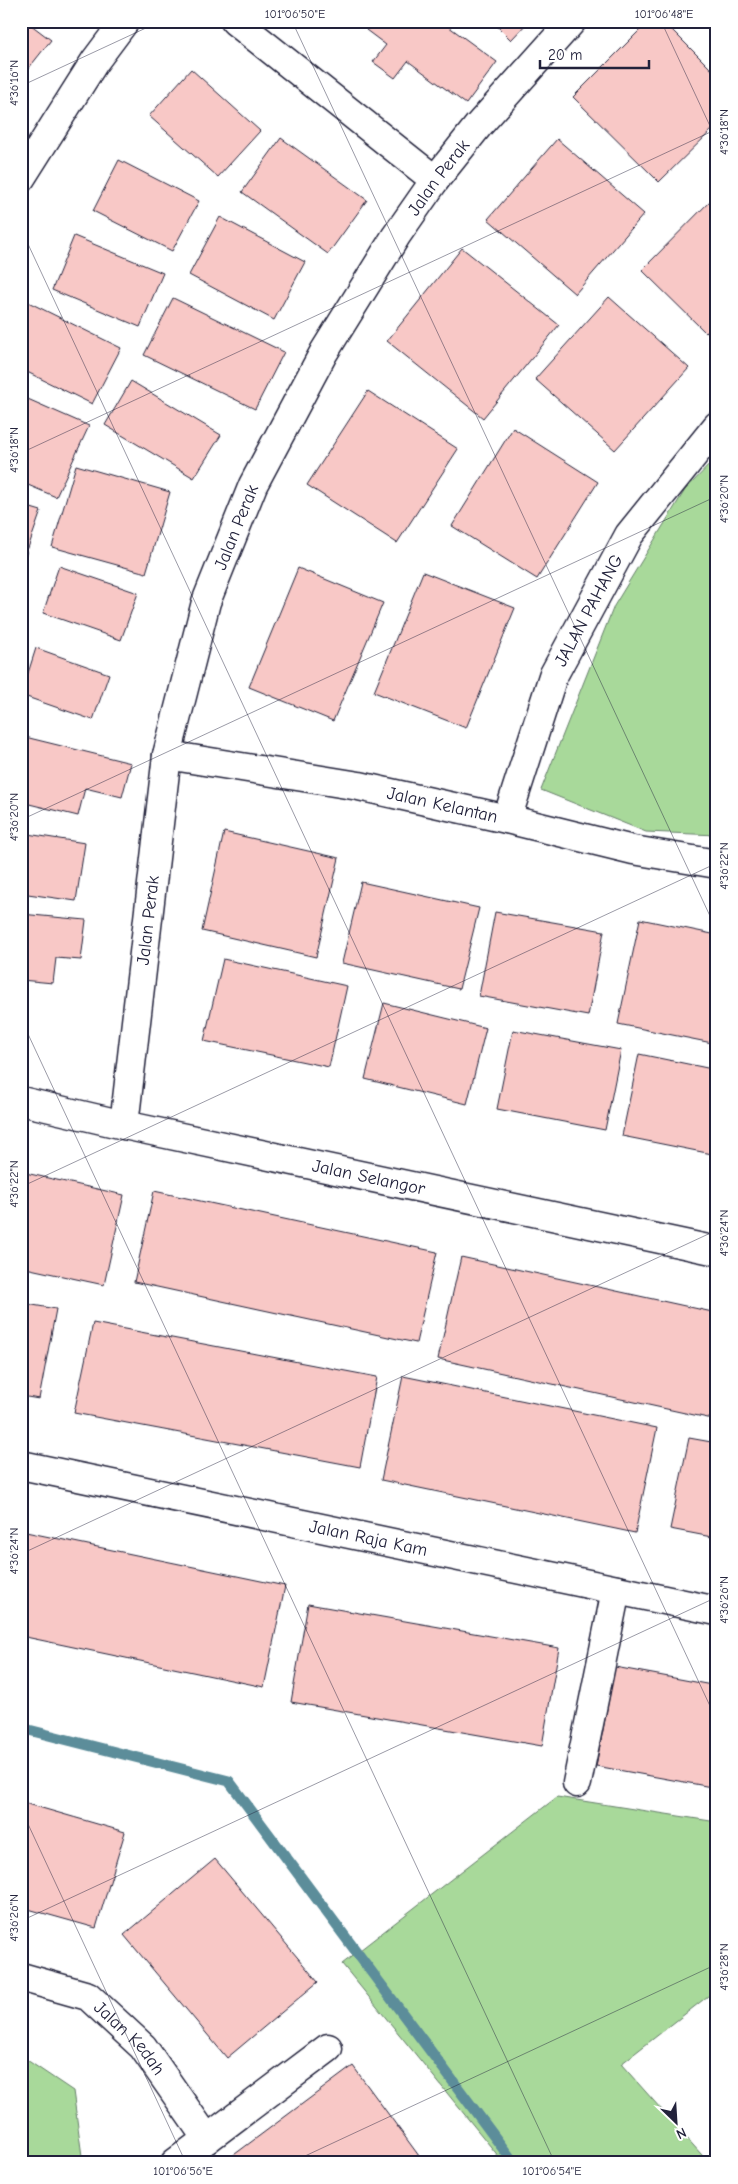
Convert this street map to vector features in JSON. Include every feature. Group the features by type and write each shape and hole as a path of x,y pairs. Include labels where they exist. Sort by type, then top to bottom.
{"street":[{"path":"21,178 95,61 125,21"},
{"path":"235,21 435,180"},
{"name":"Jalan Perak","path":"124,1125 167,754 206,602 254,485 324,352 396,236 435,180 478,126 572,21"},
{"name":"JALAN PAHANG","path":"507,819 553,676 629,535 717,426"},
{"name":"Jalan Kelantan","path":"167,754 359,786 507,819 633,850 717,864"},
{"name":"Jalan Selangor","path":"21,1101 124,1125 717,1252"},
{"name":"Jalan Raja Kam","path":"21,1465 717,1611"},
{"path":"577,1783 616,1590"},
{"name":"Jalan Kedah","path":"21,1977 88,1996 143,2047 207,2139"},
{"path":"175,2163 328,2048"}],"green space":[{"path":"717,457 717,835 646,832 541,790 614,606 685,490"},
{"path":"557,1797 717,1822 717,1989 621,2064 709,2163 504,2163 342,1964"},
{"path":"21,2056 73,2091 83,2163 21,2163"}],"building":[{"path":"21,21 26,21 51,40 21,78"},
{"path":"372,21 441,21 497,62 466,104 408,61 395,78 373,62 386,45 366,30"},
{"path":"492,21 529,21 511,40"},
{"path":"649,21 663,21 717,75 717,125 659,182 573,97"},
{"path":"191,69 260,131 218,177 149,116"},
{"path":"281,138 367,200 328,254 242,192"},
{"path":"557,139 644,214 575,294 488,219"},
{"path":"119,160 199,201 172,251 93,211"},
{"path":"717,194 717,323 706,333 642,270"},
{"path":"220,217 305,262 274,320 189,275"},
{"path":"74,236 163,273 140,327 52,290"},
{"path":"462,248 559,325 483,418 387,341"},
{"path":"609,297 689,368 615,450 535,379"},
{"path":"173,298 284,352 255,409 144,355"},
{"path":"22,299 121,348 92,404 21,369"},
{"path":"131,381 221,435 194,478 105,425"},
{"path":"368,391 458,449 397,543 307,485"},
{"path":"21,396 89,426 56,497 21,482"},
{"path":"513,428 598,482 537,579 452,526"},
{"path":"76,465 170,492 146,573 52,547"},
{"path":"21,505 41,511 21,568"},
{"path":"59,566 138,593 121,640 43,613"},
{"path":"298,568 383,603 333,721 249,687"},
{"path":"423,572 515,608 466,728 374,692"},
{"path":"36,648 109,674 93,720 21,695"},
{"path":"21,736 131,763 122,797 85,788 78,816 21,802"},
{"path":"224,832 339,858 316,957 202,931"},
{"path":"21,833 85,843 76,901 21,893"},
{"path":"361,882 479,908 459,989 342,963"},
{"path":"495,912 604,931 588,1016 479,996"},
{"path":"21,914 86,920 81,960 56,958 53,983 21,980"},
{"path":"640,919 717,935 717,1044 618,1024"},
{"path":"223,959 347,986 329,1067 204,1041"},
{"path":"384,1003 486,1028 467,1104 365,1079"},
{"path":"513,1030 621,1050 605,1130 497,1109"},
{"path":"639,1054 717,1070 717,1155 622,1136"},
{"path":"21,1172 124,1195 104,1285 21,1267"},
{"path":"154,1191 437,1252 416,1343 134,1282"},
{"path":"461,1257 717,1313 717,1420 438,1359"},
{"path":"21,1303 56,1309 39,1399 21,1396"},
{"path":"93,1323 377,1377 360,1467 74,1413"},
{"path":"403,1376 657,1428 635,1533 381,1480"},
{"path":"689,1438 717,1443 717,1538 670,1529"},
{"path":"21,1531 285,1586 264,1687 21,1636"},
{"path":"308,1604 559,1648 542,1746 291,1702"},
{"path":"615,1667 717,1686 717,1788 596,1766"},
{"path":"21,1802 125,1832 96,1928 21,1907"},
{"path":"215,1859 318,1982 227,2058 124,1935"},
{"path":"353,2066 422,2160 418,2163 223,2163"}],"waterway":[{"path":"21,1728 229,1781 514,2163"}]}
